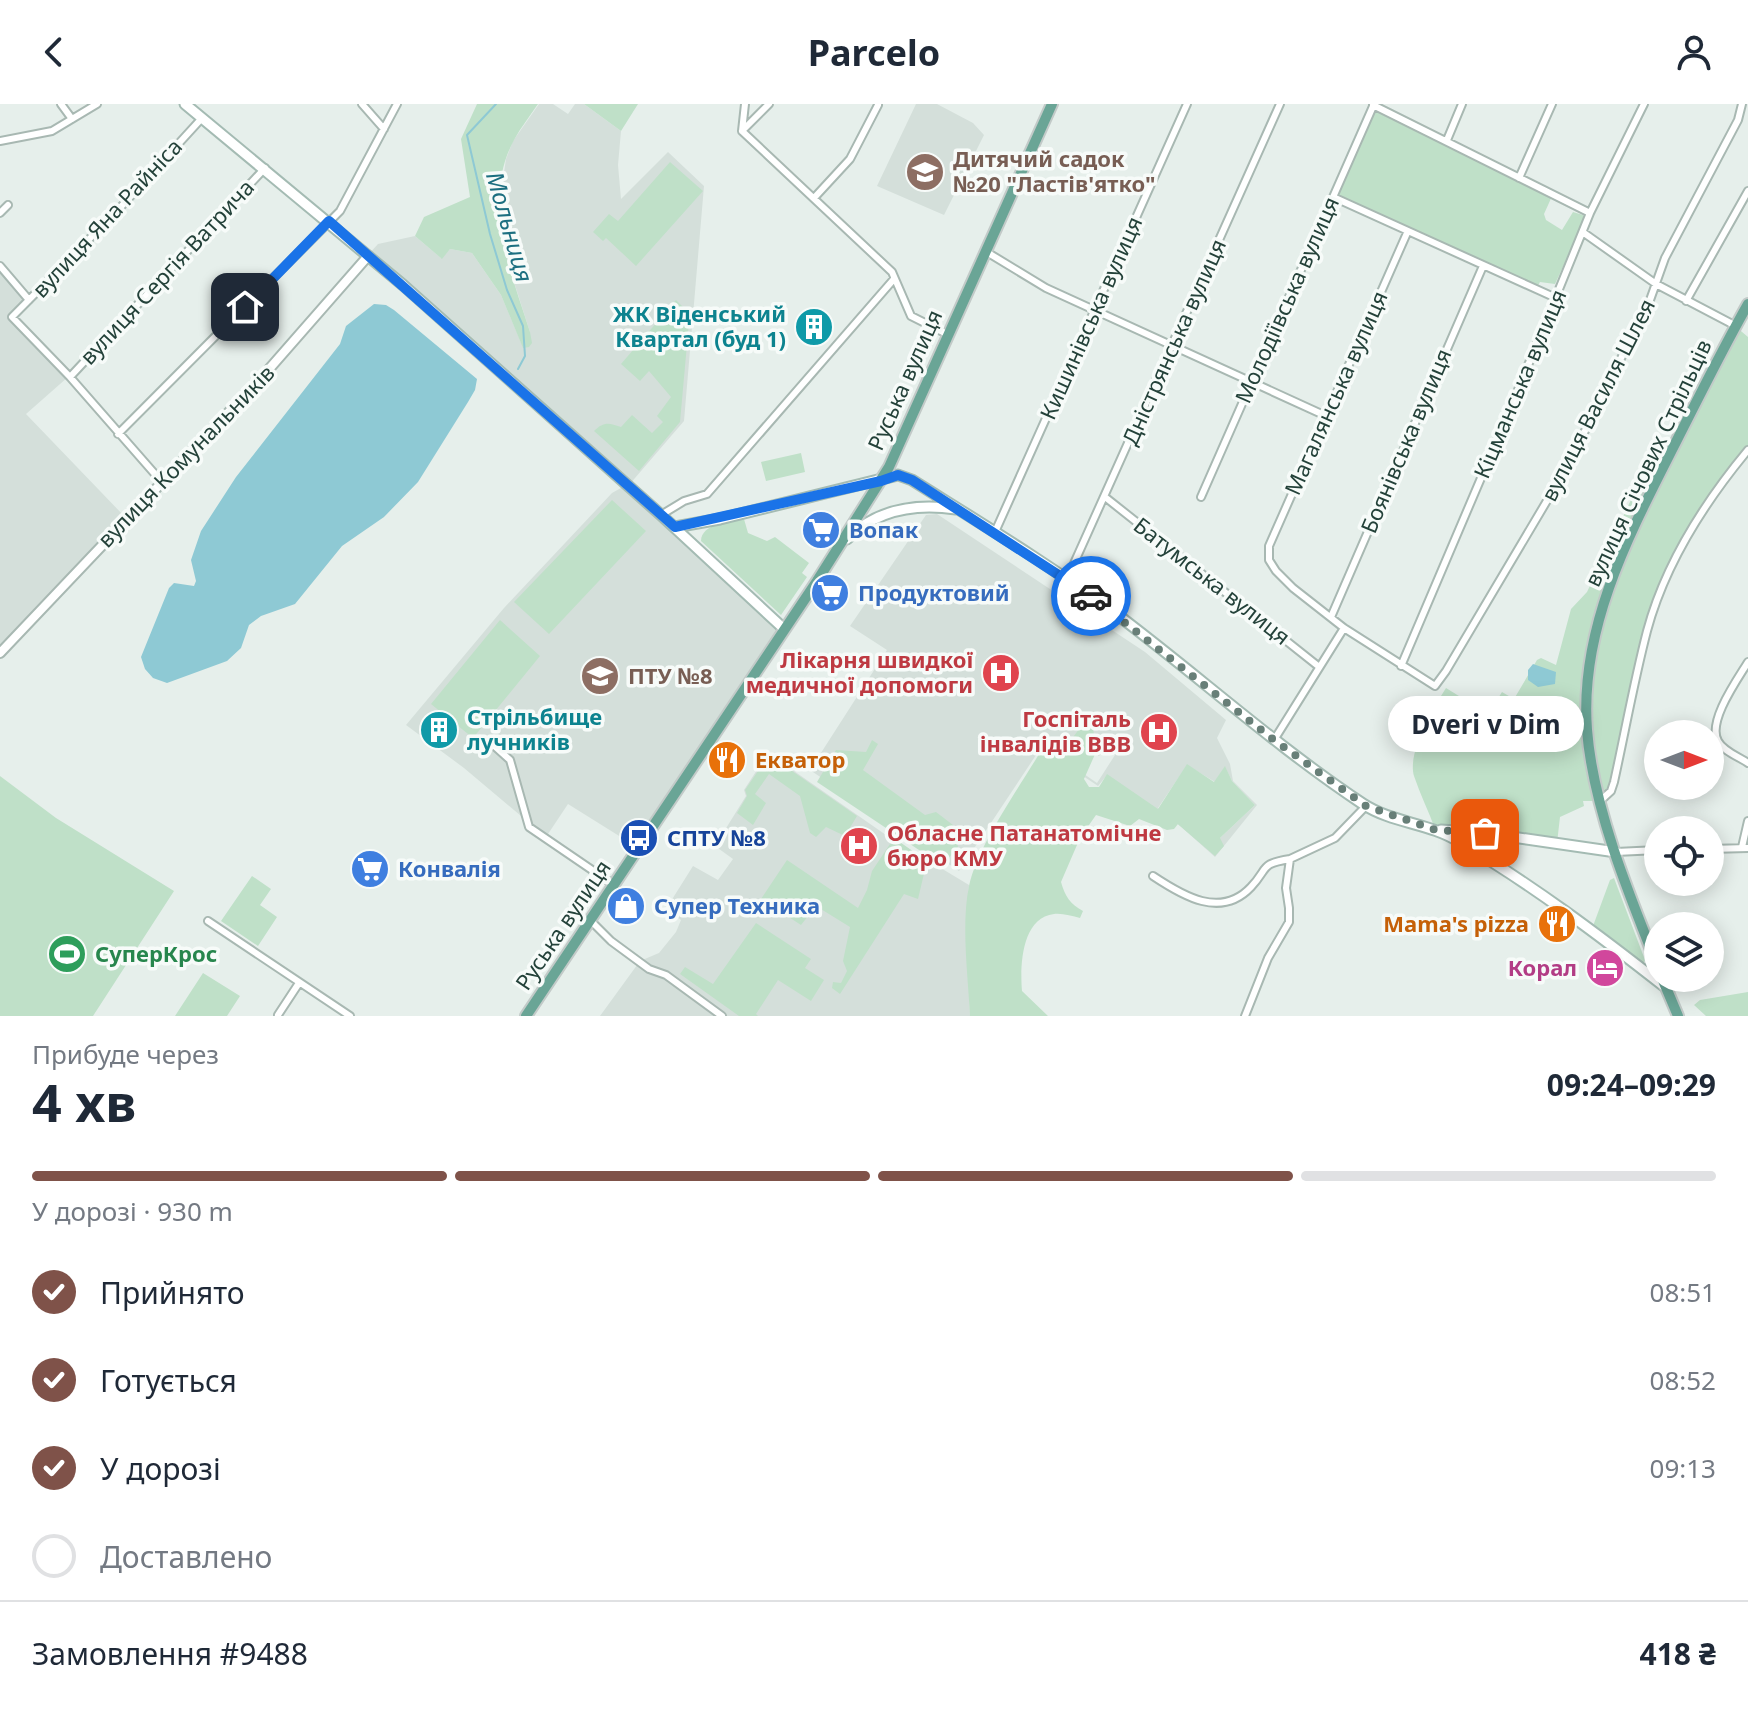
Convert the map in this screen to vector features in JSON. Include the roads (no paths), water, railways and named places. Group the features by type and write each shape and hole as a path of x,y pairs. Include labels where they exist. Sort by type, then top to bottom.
{"main road":[{"path":"185,104 329,221 675,527 783,628"},
{"name":"Руська вулиця","path":"526,1016 881,481 1052,104"},
{"name":"вулиця Січових Стрільців","path":"1644,929 1600,801 1587,728 1589,659 1595,629 1635,525 1748,304"},
{"path":"675,527 898,475 912,480 1119,616 1274,740 1366,806 1436,830 1458,841 1535,890 1642,969"},
{"path":"839,547 868,523 902,508 935,506 959,509"},
{"path":"1436,830 1485,833 1616,852"},
{"path":"1668,992 1678,1016"}],"street":[{"path":"61,104 72,119"},
{"path":"0,141 52,131 97,104"},
{"path":"362,104 384,129"},
{"path":"118,434 329,221 350,195 397,104"},
{"path":"742,131 745,104"},
{"path":"742,131 769,104"},
{"path":"814,198 850,159 880,104"},
{"name":"Кишинівська вулиця","path":"995,532 1187,104"},
{"name":"Дністрянська вулиця","path":"1067,579 1280,104"},
{"path":"1373,104 1590,213"},
{"name":"Молодіївська вулиця","path":"1201,497 1373,104"},
{"path":"1447,140 1462,104"},
{"path":"1519,178 1552,104"},
{"name":"Кіцманська вулиця","path":"1401,666 1590,213 1644,104"},
{"name":"вулиця Василя Шлея","path":"1401,666 1435,686 1446,671 1567,467 1656,284 1665,258 1738,120 1742,104"},
{"name":"вулиця Яна Райніса","path":"70,377 12,317 118,210 202,118"},
{"path":"742,131 892,272 911,316 947,334"},
{"name":"вулиця Сергія Ватрича","path":"70,377 265,168"},
{"name":"вулиця Василя Шлея","path":"1686,301 1748,191"},
{"path":"1333,197 1556,298"},
{"path":"0,213 8,205"},
{"name":"Магалянська вулиця","path":"1331,617 1276,571 1267,554 1407,233"},
{"path":"1584,233 1656,284 1736,326"},
{"path":"985,251 1030,280 1326,416"},
{"name":"вулиця Комунальників","path":"0,653 263,376 368,256"},
{"path":"0,266 29,300"},
{"name":"Боянівська вулиця","path":"1331,617 1483,266"},
{"path":"661,515 684,501 707,494 894,279"},
{"path":"70,377 161,481"},
{"path":"1600,801 1611,791 1614,782 1647,629 1665,581 1705,505 1748,450"},
{"name":"Батумська вулиця","path":"1105,497 1318,666"},
{"path":"1331,617 1401,666"},
{"path":"1274,740 1344,628"},
{"path":"1748,662 1714,727 1716,739 1722,747 1748,763"},
{"path":"490,742 510,760 529,827 614,885"},
{"path":"1153,876 1188,898 1207,903 1234,900 1252,887 1263,868 1335,838 1366,806"},
{"path":"1724,849 1745,848 1748,821"},
{"path":"1616,852 1644,851"},
{"path":"1245,1016 1268,958 1289,922 1286,888 1290,859"},
{"path":"590,919 611,941 649,969 666,975 722,1016"},
{"path":"208,921 350,1016"},
{"path":"278,1015 299,983"}],"water":[{"path":"374,304 386,305 394,310 477,379 468,402 418,482 384,517 342,546 295,604 261,616 249,625 241,648 227,661 167,683 153,678 145,669 141,657 169,588 174,583 194,586 196,581 191,560 201,531 236,477 340,344 346,326"},
{"path":"1533,664 1556,672 1555,684 1538,687 1528,680 1528,670"}],"waterway":[{"name":"Мольниця","path":"496,104 467,135 490,234 507,290 523,326 525,356 518,369"}],"place":[{"name":"Дитячий садок №20 \"Ластів'ятко\"","path":"925,172"},
{"name":"ЖК Віденський Квартал (буд 1)","path":"814,327"},
{"name":"Вопак","path":"821,530"},
{"name":"Продуктовий","path":"830,593"},
{"name":"Лікарня швидкої медичної допомоги","path":"1001,673"},
{"name":"ПТУ №8","path":"600,676"},
{"name":"Стрільбище лучників","path":"439,730"},
{"name":"Госпіталь інвалідів ВВВ","path":"1159,732"},
{"name":"Екватор","path":"727,760"},
{"name":"Dveri v Dim","path":"1485,833"},
{"name":"СПТУ №8","path":"639,838"},
{"name":"Обласне Патанатомічне бюро КМУ","path":"859,846"},
{"name":"Конвалія","path":"370,869"},
{"name":"Супер Техника","path":"626,906"},
{"name":"Mama's pizza","path":"1557,924"},
{"name":"СуперКрос","path":"67,954"},
{"name":"Корал","path":"1605,968"}]}
